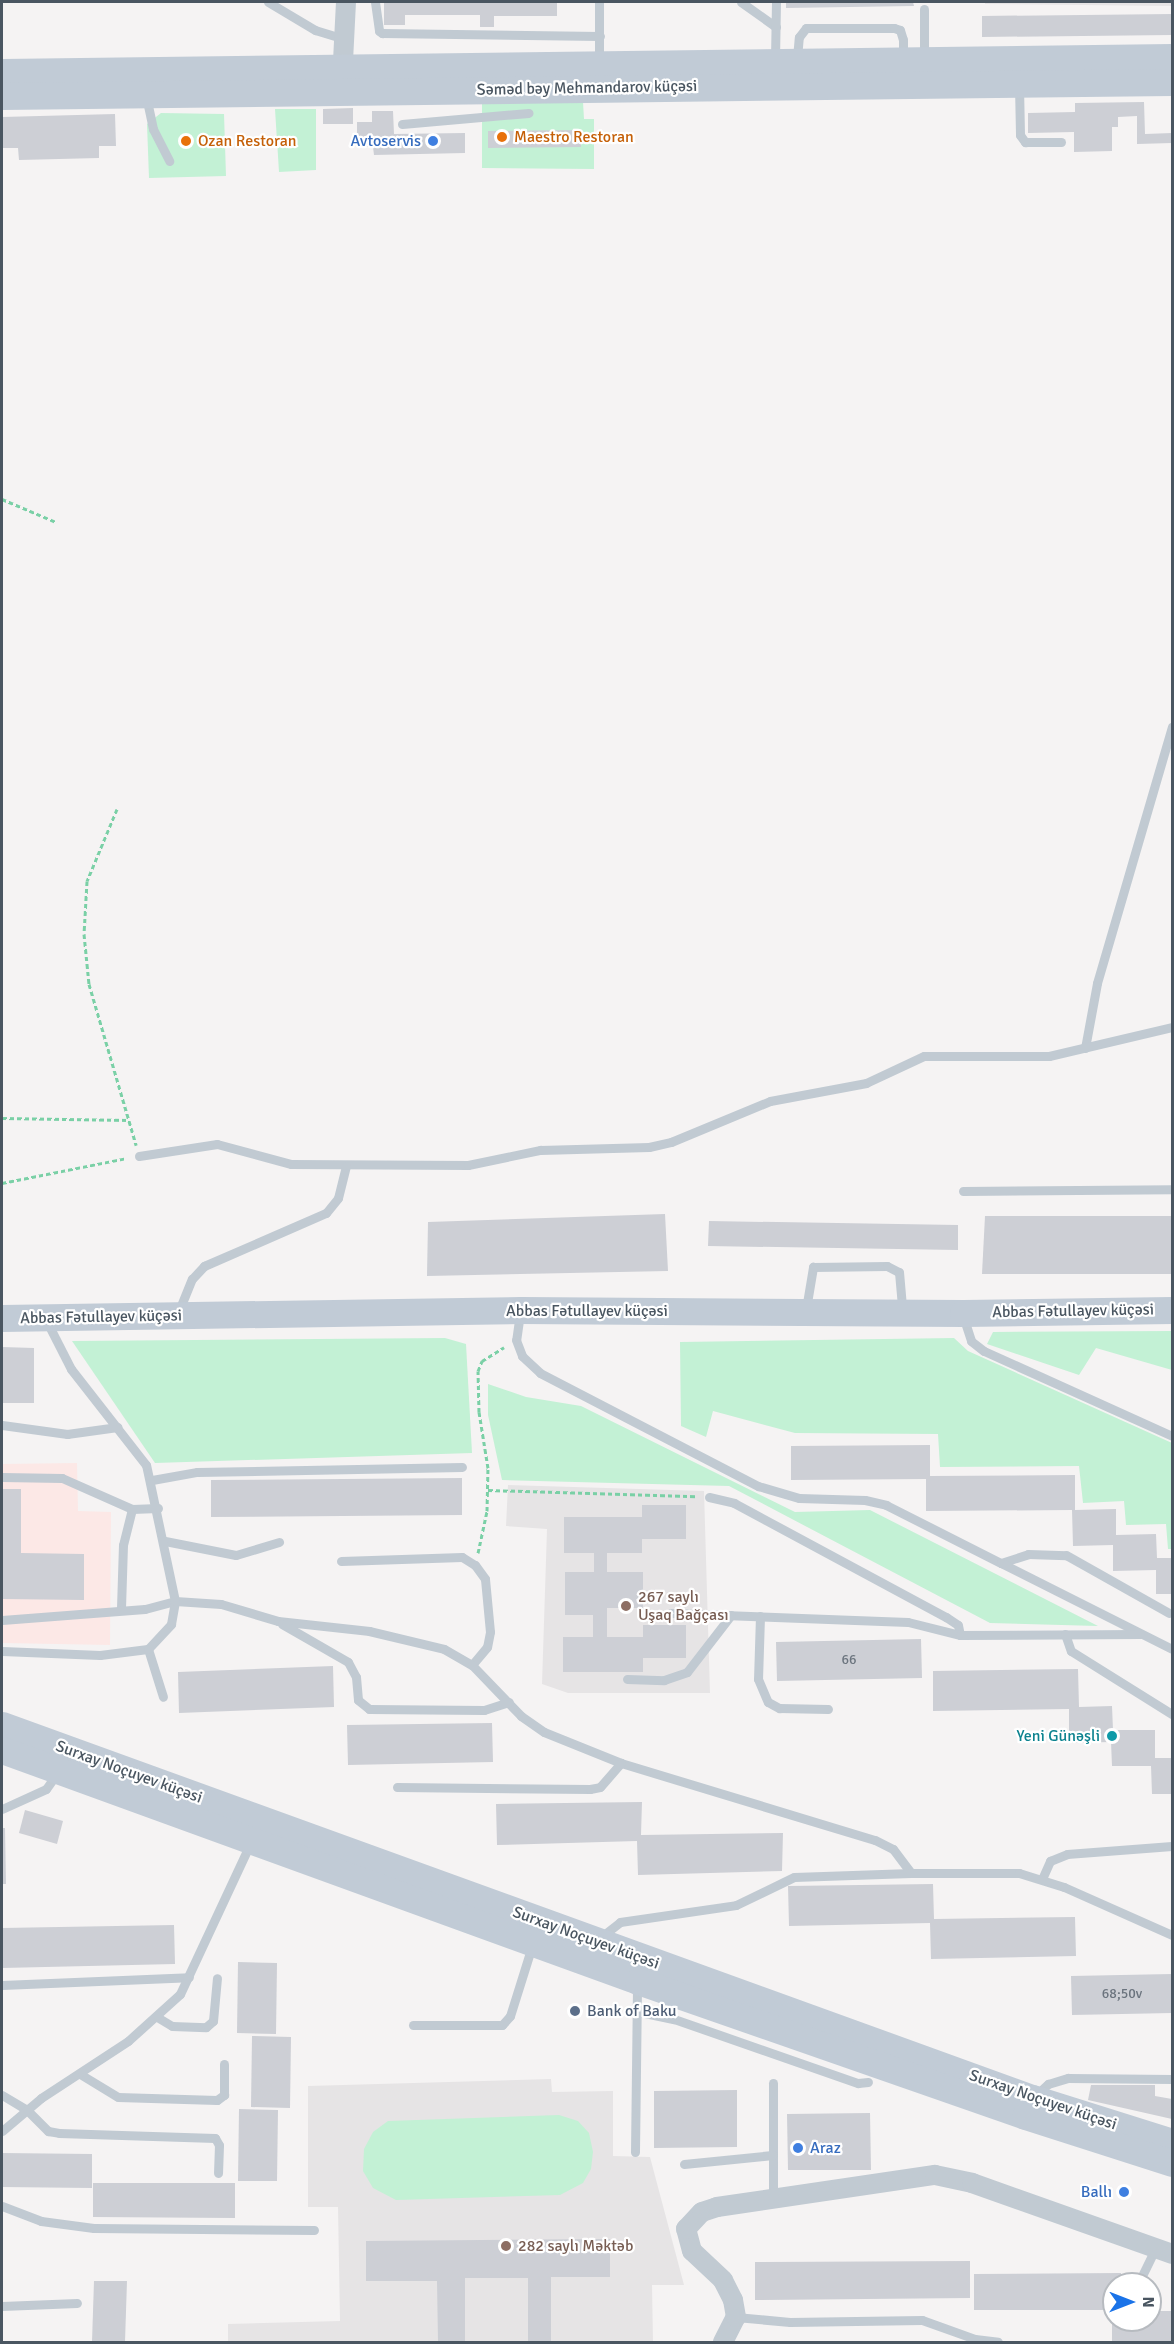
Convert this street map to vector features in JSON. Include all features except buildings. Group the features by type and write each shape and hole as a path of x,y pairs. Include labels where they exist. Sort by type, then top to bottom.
{"main road":[{"name":"Səməd bəy Mehmandarov küçəsi","path":"2,96 145,93 599,63 1173,57"},
{"name":"Səməd bəy Mehmandarov küçəsi","path":"2,72 342,80 470,102 1019,84 1173,82"},
{"name":"Abbas Fətullayev küçəsi","path":"2,1317 520,1310 963,1313 1173,1310"},
{"name":"Surxay Noçuyev küçəsi","path":"2,1725 532,1943 591,1952 638,1981 1028,2107 1173,2142"},
{"name":"Surxay Noçuyev küçəsi","path":"2,1750 58,1771 257,1830 591,1952 1028,2107 1173,2163"}],"street":[{"path":"342,80 346,2"},
{"path":"723,2343 736,2317 729,2288 692,2251 686,2229 702,2212 935,2175 972,2183 1164,2251"}],"lane":[{"path":"268,2 315,30 344,39"},
{"path":"375,2 379,31 382,33 600,36"},
{"path":"599,2 599,63"},
{"path":"741,2 776,27"},
{"path":"776,2 776,27 786,62"},
{"path":"914,61 924,9"},
{"path":"1019,84 1020,135 1025,141 1061,142"},
{"path":"145,93 153,129 169,161"},
{"path":"402,124 470,102 529,113"},
{"path":"1085,1048 1097,982 1173,727"},
{"path":"140,1156 217,1144 291,1164 346,1166 468,1164 554,1149 649,1147 671,1143 770,1101 866,1083 903,1063 924,1056 1049,1056 1173,1027"},
{"path":"177,1316 192,1279 204,1266 326,1213 338,1198 346,1166"},
{"path":"963,1191 1173,1189"},
{"path":"805,1312 809,1275 813,1268 821,1266 894,1268 899,1272 903,1313"},
{"path":"520,1310 516,1340 522,1356 540,1373 758,1486 799,1498 865,1500 886,1505 1173,1649"},
{"path":"963,1313 970,1341 984,1352 1173,1436"},
{"path":"2,1651 100,1655 148,1649 171,1624 175,1601 153,1480 118,1427 71,1370 46,1318"},
{"path":"2,1425 67,1434 118,1427"},
{"path":"153,1480 197,1472 462,1467"},
{"path":"2,1477 62,1478 132,1509 158,1508"},
{"path":"709,1497 734,1503 946,1617 958,1624 960,1635"},
{"path":"121,1608 123,1545 132,1509"},
{"path":"165,1541 236,1555 279,1542"},
{"path":"1001,1563 1028,1554 1066,1556 1169,1613"},
{"path":"341,1561 462,1557 475,1565 485,1579 490,1632 487,1647 471,1665"},
{"path":"2,1620 121,1608 145,1609 175,1601 221,1604 278,1621 369,1631 444,1649 471,1665 544,1732 621,1763 875,1840 893,1849 910,1873"},
{"path":"671,1613 908,1622 960,1635 1140,1634"},
{"path":"627,1679 664,1680 687,1672 731,1616"},
{"path":"760,1616 758,1679 768,1702 779,1708 828,1709"},
{"path":"278,1621 348,1662 356,1677 358,1700 369,1709 484,1710 509,1702"},
{"path":"1065,1634 1071,1651 1173,1714"},
{"path":"148,1649 164,1697"},
{"path":"397,1786 590,1789 600,1787 621,1763"},
{"path":"2,1809 46,1789 58,1771"},
{"path":"2,2131 27,2110 157,2017 180,1994 257,1830"},
{"path":"1042,1879 1050,1861 1067,1854 1173,1845"},
{"path":"591,1952 620,1922 736,1905 794,1877 910,1873 1019,1873 1042,1879 1173,1935"},
{"path":"413,2025 501,2025 510,2016 532,1943"},
{"path":"2,1985 189,1977"},
{"path":"157,2017 172,2026 206,2027 213,2021 217,1978"},
{"path":"635,2152 635,2012 638,1981"},
{"path":"635,2012 674,2019 858,2083 868,2082"},
{"path":"80,2074 118,2097 217,2100 224,2095 224,2064"},
{"path":"1028,2107 1048,2084 1068,2078 1173,2079"},
{"path":"773,2083 773,2199"},
{"path":"2,2095 27,2110 48,2131 215,2138 219,2145 218,2173"},
{"path":"684,2164 773,2155"},
{"path":"2,2206 41,2221 94,2228 314,2230"},
{"path":"1147,2272 1164,2251"},
{"path":"2,2306 77,2303"},
{"path":"736,2317 790,2322 922,2320 975,2339 998,2343"}],"path":[{"path":"2,499 56,522"},
{"path":"2,1183 140,1156 89,984 84,934 87,880 117,808"},
{"path":"2,1118 129,1120"},
{"path":"475,1565 488,1490 478,1371 482,1361 516,1340"},
{"path":"488,1490 709,1497"}],"shaded area":[{"path":"985,2 1172,2 1172,6 985,4"},
{"path":"77,1463 78,1511 111,1512 110,1645 2,1643 2,1464"},
{"name":"267 saylı Uşaq Bağçası","path":"508,1485 704,1491 710,1693 568,1693 542,1684 547,1529 506,1526"},
{"name":"282 saylı Məktəb","path":"551,2079 552,2092 613,2091 613,2156 650,2157 684,2285 652,2285 653,2342 228,2342 228,2324 340,2321 338,2207 308,2207 308,2086"}],"green space":[{"path":"583,102 584,119 594,119 594,169 482,168 482,103"},
{"path":"275,109 316,109 316,170 279,172"},
{"path":"161,113 224,114 226,176 149,178 147,124"},
{"path":"1172,1331 1172,1370 1096,1348 1079,1375 987,1344 993,1332"},
{"path":"445,1338 466,1344 472,1453 155,1463 72,1341"},
{"path":"954,1338 968,1351 1172,1443 1172,1549 1168,1549 1166,1524 1126,1525 1124,1501 1083,1503 1079,1466 940,1467 938,1434 795,1433 713,1411 706,1437 681,1426 680,1342"},
{"path":"488,1384 526,1397 581,1406 795,1512 870,1510 1098,1626 990,1623 729,1486 502,1480 488,1415"},
{"path":"559,2115 578,2121 589,2133 593,2152 591,2169 583,2183 560,2195 396,2200 373,2188 363,2171 364,2149 373,2132 388,2121"}],"place":[{"name":"Maestro Restoran","path":"502,137"},
{"name":"Ozan Restoran","path":"186,141"},
{"name":"Avtoservis","path":"433,141"},
{"name":"267 saylı Uşaq Bağçası","path":"626,1606"},
{"name":"Yeni Günəşli","path":"1112,1736"},
{"name":"Bank of Baku","path":"575,2011"},
{"name":"Araz","path":"798,2148"},
{"name":"Ballı","path":"1124,2192"},
{"name":"282 saylı Məktəb","path":"506,2246"}]}
